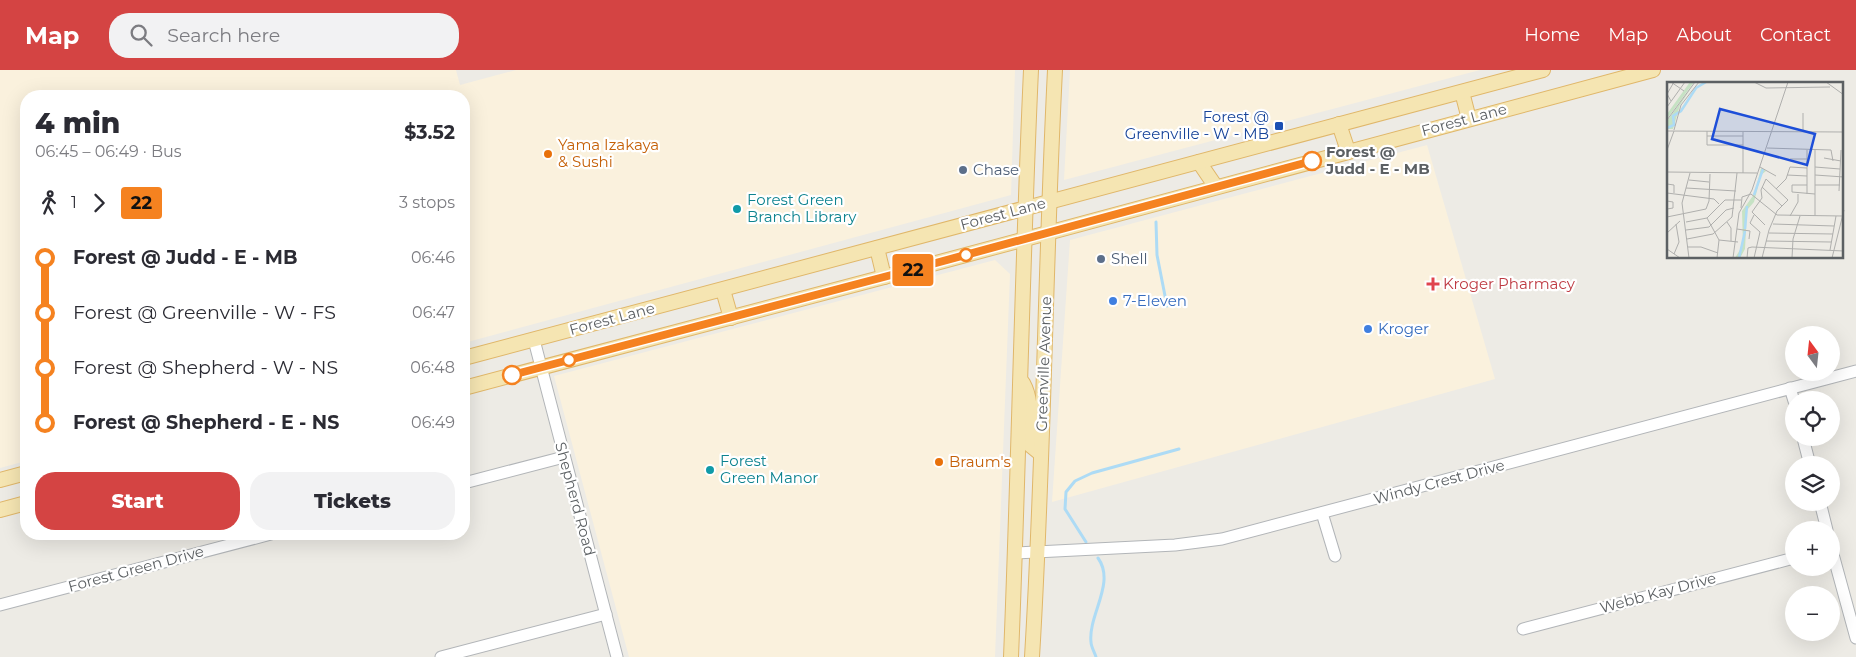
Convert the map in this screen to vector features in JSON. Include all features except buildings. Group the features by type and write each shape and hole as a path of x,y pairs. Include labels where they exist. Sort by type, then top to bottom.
{"main road":[{"name":"Greenville Avenue","path":"1011,657 1031,70"},
{"name":"Greenville Avenue","path":"1032,657 1038,551 1055,70"},
{"name":"Forest Lane","path":"470,356 1543,70"},
{"name":"Forest Lane","path":"470,386 1024,240 1469,119 1613,75 1653,70"},
{"path":"1462,92 1469,119"},
{"path":"1339,124 1348,151"},
{"path":"1199,162 1216,187"},
{"path":"877,248 884,277"},
{"path":"723,290 730,318"},
{"path":"1020,378 1029,397 1030,445 1041,454"},
{"path":"0,480 20,475"},
{"path":"0,510 20,505"}],"street":[{"name":"Shepherd Road","path":"534,340 617,657"},
{"name":"Windy Crest Drive","path":"1015,553 1136,548 1222,539 1856,371"},
{"path":"470,481 564,457"},
{"path":"1322,513 1336,556"},
{"name":"Forest Green Drive","path":"0,605 248,540"},
{"name":"Webb Kay Drive","path":"1522,629 1785,560"},
{"path":"1839,576 1856,638"},
{"path":"441,657 606,614"}],"shaded area":[{"path":"0,70 456,70 460,85 516,70 1015,70 1011,195 470,341 470,90 20,90 20,463 0,468"},
{"path":"1070,70 1480,70 1064,180"},
{"path":"1427,145 1495,379 1052,502 1070,240"},
{"path":"995,260 1010,274 995,657 629,657 554,376"}],"waterway":[{"path":"1156,222 1157,255 1167,306"},
{"path":"1086,542 1065,509 1066,492 1075,481 1092,473 1179,449"},
{"path":"1096,657 1091,644 1091,632 1104,578 1103,568 1098,558"}],"bus line":[{"name":"22","path":"512,375 1312,161"}],"place":[{"name":"Forest @ Greenville - W - MB","path":"1279,126"},
{"name":"Yama Izakaya & Sushi","path":"548,154"},
{"name":"Forest @ Judd - E - MB","path":"1312,161"},
{"name":"Chase","path":"963,170"},
{"name":"Forest Green Branch Library","path":"737,209"},
{"name":"Shell","path":"1101,259"},
{"name":"Kroger Pharmacy","path":"1433,284"},
{"name":"7-Eleven","path":"1113,301"},
{"name":"Kroger","path":"1368,329"},
{"name":"Braum's","path":"939,462"},
{"name":"Forest Green Manor","path":"710,470"}]}
